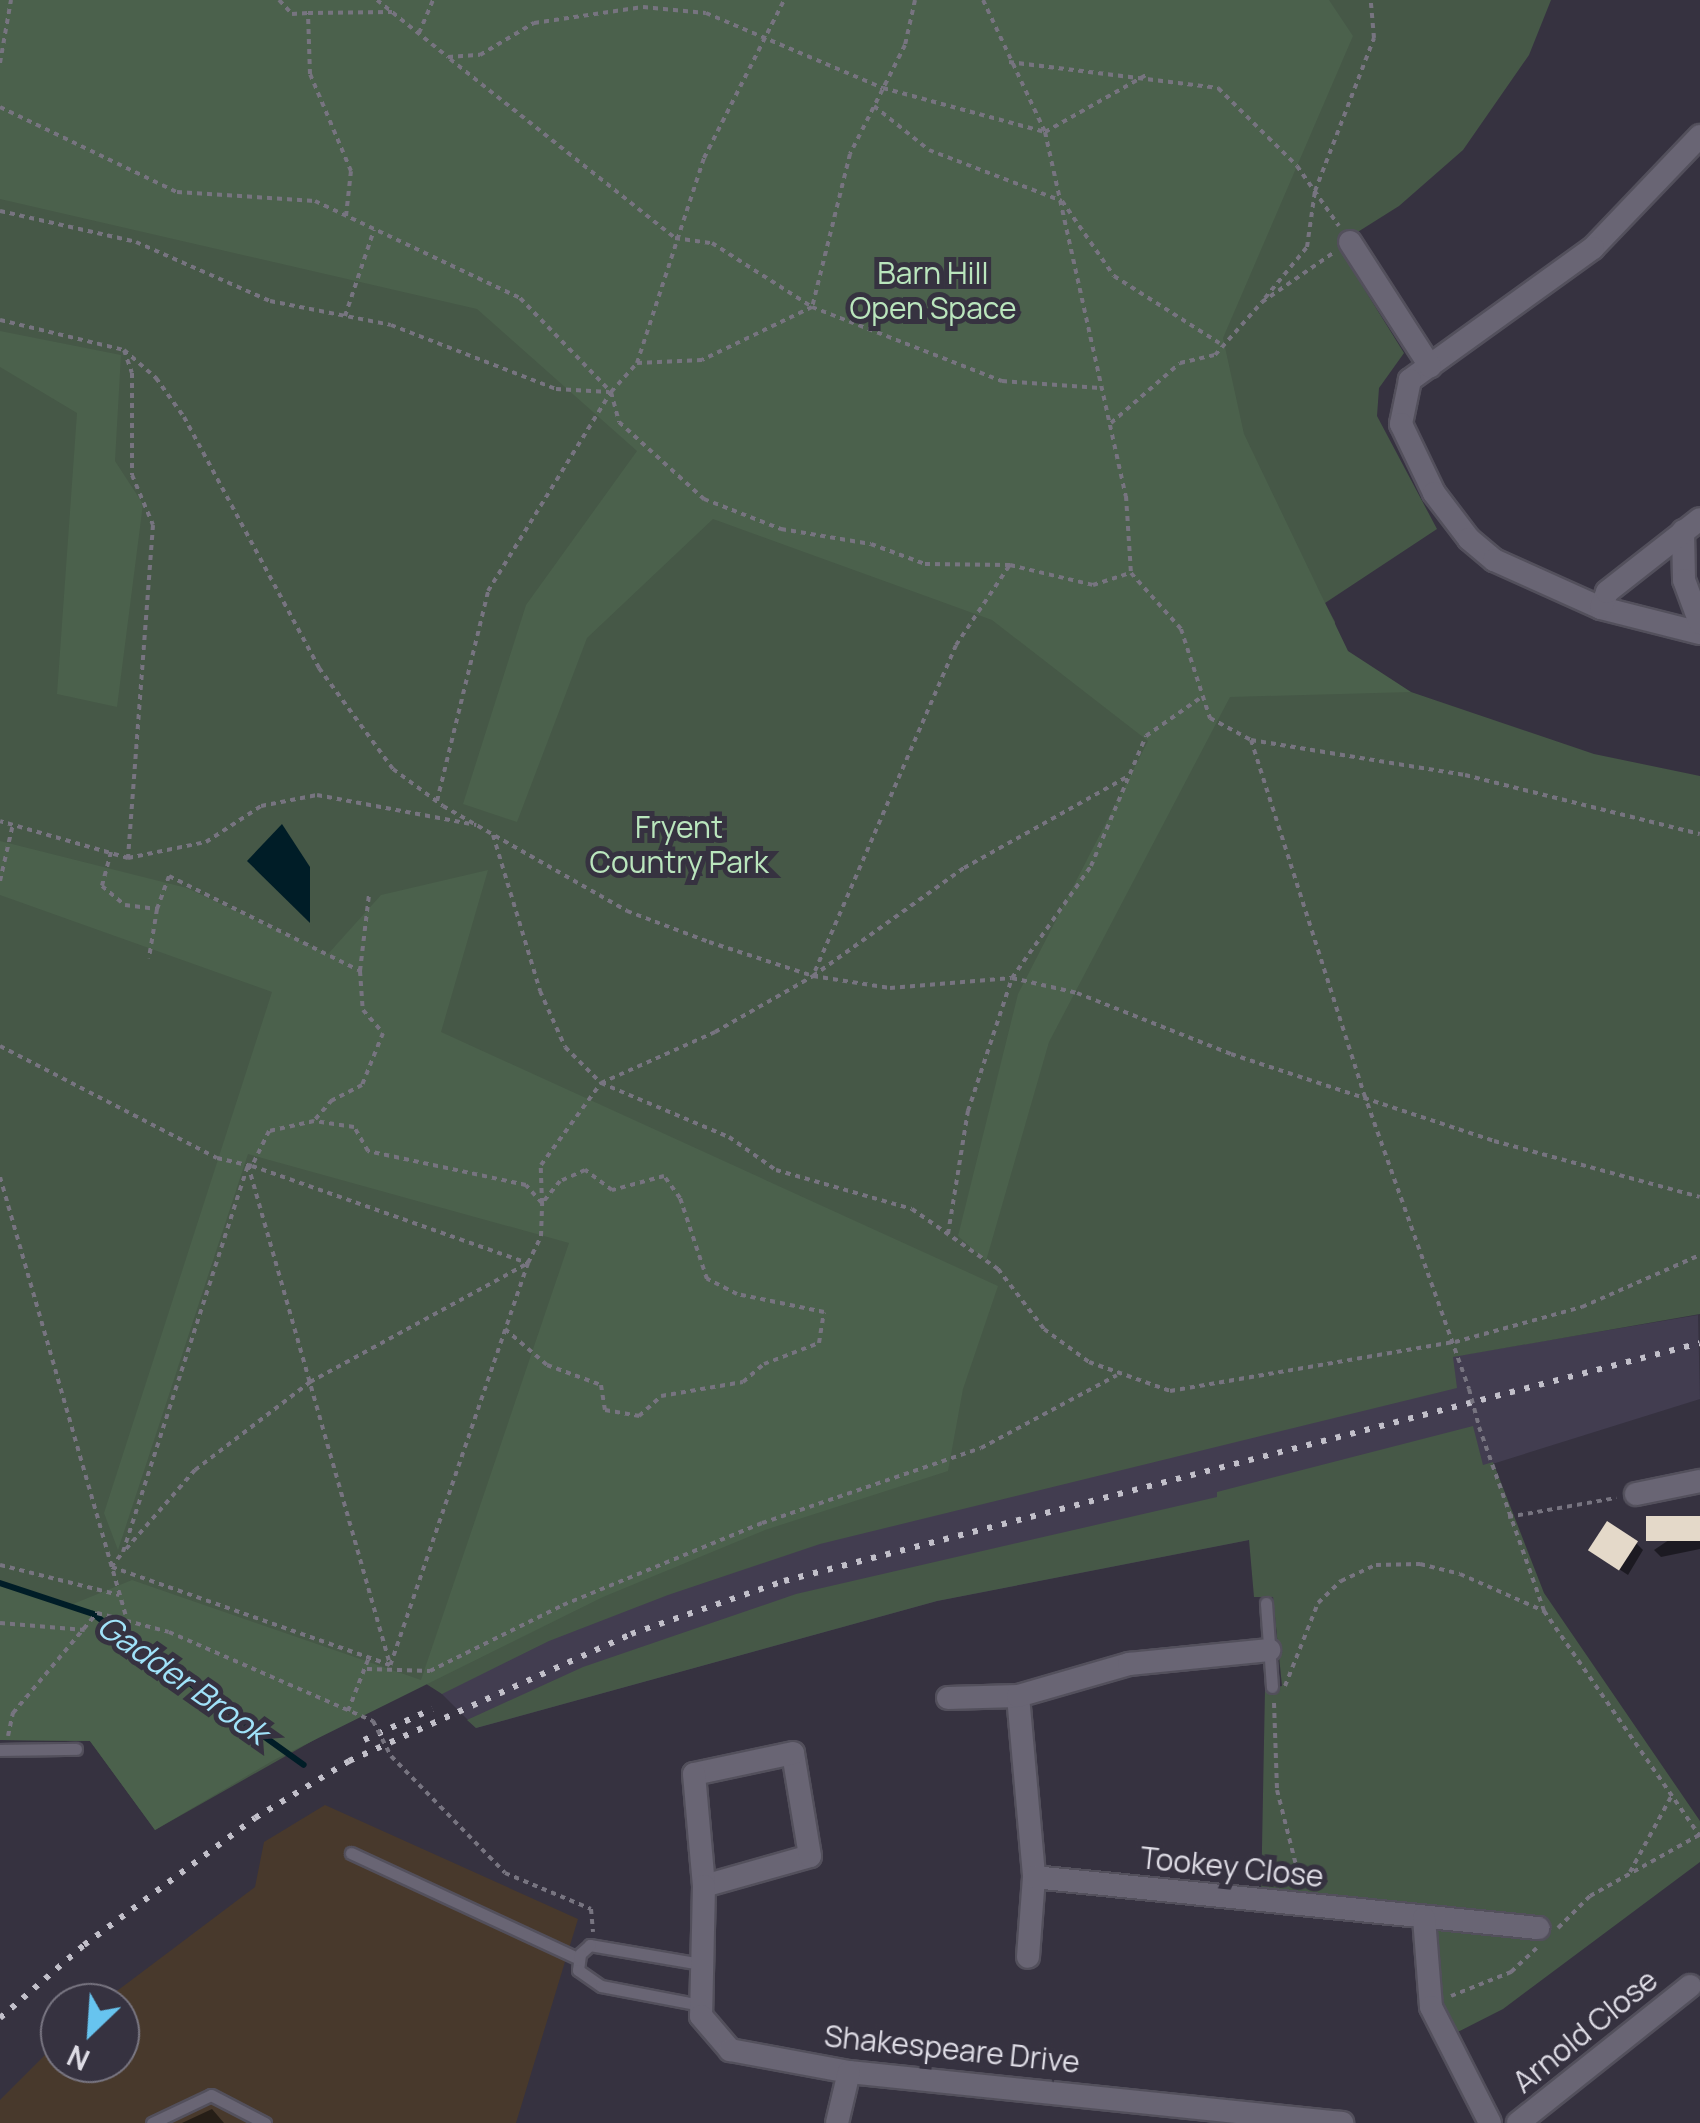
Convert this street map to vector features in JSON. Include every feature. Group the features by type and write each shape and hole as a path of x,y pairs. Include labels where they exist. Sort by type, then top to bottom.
{"street":[{"path":"1700,136 1593,248 1410,380 1402,400 1410,453 1469,539 1522,576 1601,608 1700,634"},
{"path":"1350,242 1430,366"},
{"path":"1601,608 1606,592 1691,525"},
{"path":"1691,525 1684,580 1700,623"},
{"path":"1636,1494 1700,1481"},
{"path":"948,1698 1018,1696 1129,1664 1269,1650"},
{"path":"1018,1696 1034,1876 1028,1956"},
{"path":"701,2004 704,1886 694,1774 794,1753 810,1856 704,1886"},
{"name":"Tookey Close","path":"1034,1876 1546,1933"},
{"path":"1424,1918 1431,2007 1490,2123"},
{"name":"Arnold Close","path":"1518,2123 1690,1986"},
{"name":"Shakespeare Drive","path":"701,2004 701,2016 730,2050 849,2072 1342,2123"},
{"path":"837,2123 849,2072"}],"lane":[{"path":"1266,1603 1272,1688"},
{"path":"2,1750 76,1749"},
{"path":"351,1853 579,1960 586,1979 602,1986 701,2004"},
{"path":"579,1960 595,1945 701,1964"},
{"path":"152,2123 211,2095 265,2123"}],"path":[{"path":"0,63 12,0"},
{"path":"279,0 292,14 392,12"},
{"path":"378,0 675,238 712,244 812,307 1002,381 1100,388"},
{"path":"419,33 433,0"},
{"path":"437,801 488,591 612,392 637,363 704,158 783,0"},
{"path":"812,307 850,154 904,45 915,0"},
{"path":"983,0 1008,62 1045,132 1100,388 1111,422 1131,573 1180,629 1200,698 1210,718 1251,740 1466,775 1700,834"},
{"path":"1111,422 1180,363 1215,355 1219,344 1262,302 1307,247 1315,191 1374,38 1371,0"},
{"path":"448,58 480,55 534,22 643,7 706,14 883,88 1045,132 1146,74"},
{"path":"308,13 310,74 351,171 346,216"},
{"path":"1008,62 1146,74 1218,88 1315,191 1350,242 1262,302"},
{"path":"874,106 929,150 1062,202 1114,276 1219,344"},
{"path":"0,108 177,192 315,201 520,298 612,392 619,422 704,499 781,529 870,544 925,564 1010,564 1093,585 1131,573"},
{"path":"0,211 136,242 270,301 391,325 556,389 612,392"},
{"path":"346,316 374,229"},
{"path":"637,363 702,360 812,307"},
{"path":"0,320 124,350 156,378 184,418 318,668 362,734 393,769 437,801 627,910 813,976 890,988 1012,978 1077,993 1230,1054 1364,1094 1494,1141 1700,1196"},
{"path":"124,350 132,373 132,475 152,525 128,858"},
{"path":"813,976 956,645 1010,564"},
{"path":"948,1234 968,1112 1012,978 1091,866 1146,736 1200,698"},
{"path":"1251,740 1364,1094 1454,1342 1508,1517 1544,1611 1700,1835 1590,1896 1546,1933 1512,1972 1431,2007"},
{"path":"390,1664 528,1263 541,1236 541,1164 601,1083 715,1032 813,976 964,868 1127,777"},
{"path":"0,820 128,858 206,842 260,806 317,795 477,825"},
{"path":"0,881 13,824"},
{"path":"493,834 546,1005 565,1047 601,1083 729,1137 776,1170 912,1209 998,1269 1044,1330 1117,1375 1170,1391 1454,1342 1582,1307 1700,1255"},
{"path":"111,852 102,886 125,905 157,910"},
{"path":"149,958 157,910 169,876 360,971"},
{"path":"314,1121 332,1100 362,1085 374,1063 382,1033 363,1010 360,971 370,894"},
{"path":"0,1046 218,1158 250,1165 528,1263"},
{"path":"123,1552 250,1165 269,1132 314,1121 354,1128 368,1151 526,1185 542,1203"},
{"path":"250,1165 390,1664"},
{"path":"506,1328 547,1365 601,1385 606,1410 639,1416 661,1396 743,1382 764,1364 819,1343 824,1312 737,1294 707,1279 680,1198 664,1176 612,1190 585,1170 560,1181 542,1203"},
{"path":"0,1177 125,1616"},
{"path":"112,1567 195,1470 310,1382 528,1263"},
{"path":"368,1669 430,1671 563,1605 762,1522 981,1448 1117,1375"},
{"path":"1508,1517 1636,1494"},
{"path":"0,1565 120,1595"},
{"path":"1306,1905 1277,1790 1272,1688 1290,1685 1318,1603 1341,1580 1376,1565 1460,1574 1544,1611"},
{"path":"112,1567 390,1664"},
{"path":"2,1750 12,1713 97,1613 125,1616 373,1721 391,1756 505,1873 591,1909 595,1945"},
{"path":"0,1623 86,1630"},
{"path":"348,1710 370,1657"},
{"path":"1630,1872 1672,1795"}],"shaded area":[{"path":"1698,1315 1700,1399 1249,1540 937,1601 476,1728 432,1684 603,1597 1413,1363"},
{"path":"325,1805 578,1919 516,2123 0,2123 0,2100 40,2060 40,2083 140,2083 140,1983 128,1983 255,1887 264,1842"}],"green space":[{"name":"Fryent Country Park","path":"0,0 1551,0 1529,55 1463,150 1399,206 1337,245 1404,353 1379,388 1377,416 1437,529 1325,603 1335,622 1338,685 1411,692 1594,754 1700,776 1700,1314 1453,1357 1457,1388 820,1544 668,1595 549,1641 442,1694 420,1680 155,1830 90,1741 0,1740"},
{"name":"Barn Hill Open Space","path":"0,0 1329,0 1353,36 1223,338 1244,434 1348,651 1411,692 1230,697 1049,1042 986,1261 958,1236 1018,994 1148,741 992,620 713,519 587,638 517,822 463,804 526,605 637,451 477,309 0,199"},
{"path":"0,331 121,355 115,461 143,504 117,707 57,694 77,413 0,367"},
{"path":"0,841 187,888 328,954 381,895 488,870 441,1032 998,1286 963,1389 948,1471 765,1530 603,1597 274,1760 155,1830 90,1741 0,1740 0,1581 73,1604 132,1580 421,1680 569,1243 248,1154 118,1550 104,1513 272,992 0,895"},
{"path":"1473,1426 1483,1465 1493,1462 1544,1593 1700,1821 1700,1862 1503,2009 1444,2039 1424,1918 1261,1900 1265,1689 1282,1686 1273,1597 1254,1597 1249,1540 937,1601 476,1728 467,1720 583,1667 796,1594 1217,1497 1217,1492"}],"water":[{"path":"282,824 310,867 310,923 247,861"}],"building":[{"path":"1646,1516 1700,1516 1700,1541 1646,1541"},
{"path":"1607,1521 1638,1541 1619,1571 1588,1550"}],"waterway":[{"name":"Gadder Brook","path":"0,1583 93,1614 304,1765"}],"railway":[{"path":"0,2018 84,1945 255,1818 349,1761 631,1634 784,1581 1700,1343"},
{"path":"364,1740 432,1709"}]}
